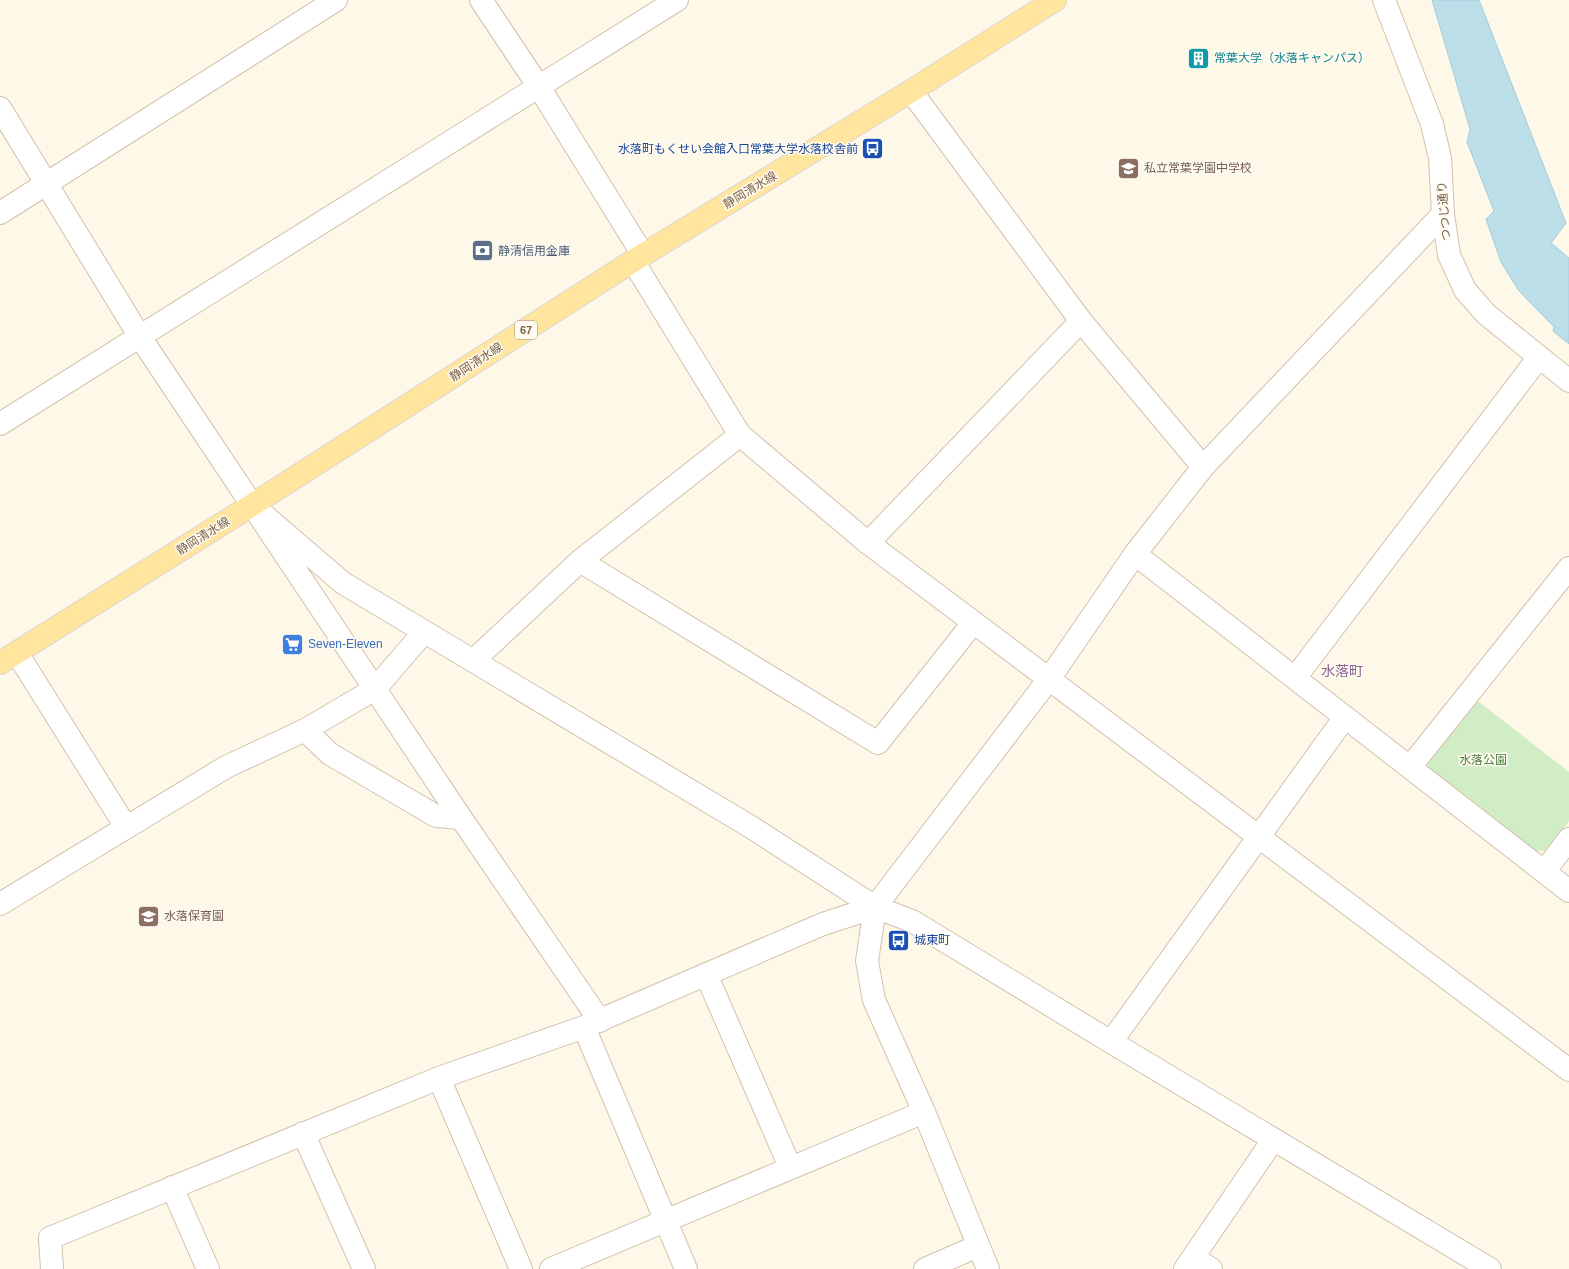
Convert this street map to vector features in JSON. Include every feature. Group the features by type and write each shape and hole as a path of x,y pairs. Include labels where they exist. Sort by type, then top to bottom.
{"main road":[{"name":"静岡清水線","path":"8,658 252,505 638,258 911,91 1054,0"}],"street":[{"path":"0,213 336,0"},
{"path":"481,0 539,86 740,435 868,543 1569,1070"},
{"path":"0,424 677,0"},
{"name":"つつじ通り","path":"1384,0 1432,124 1440,158 1443,214 1449,255 1465,290 1486,314 1569,381"},
{"path":"911,91 1081,321 1203,467"},
{"path":"0,108 140,337 461,818 592,1024 665,1220 686,1269"},
{"path":"988,1269 924,1112 874,1000 868,961 875,907 1049,680 1135,554 1203,467 1443,214"},
{"path":"868,543 1081,321"},
{"path":"1295,678 1539,357"},
{"path":"473,661 580,561 740,435"},
{"path":"252,505 343,583 752,827 875,907 912,921 1273,1140 1490,1269"},
{"path":"1135,554 1569,891"},
{"path":"580,561 878,743 973,623"},
{"path":"1410,767 1569,568"},
{"path":"0,904 226,767 305,730 375,689 424,632"},
{"path":"8,658 126,828"},
{"path":"1111,1042 1345,717"},
{"path":"305,730 330,754 436,816 461,818"},
{"path":"1544,872 1569,838"},
{"path":"52,1269 50,1238 439,1078 592,1024 823,924 875,907"},
{"path":"706,974 790,1167"},
{"path":"439,1078 521,1269"},
{"path":"551,1269 790,1167 924,1112"},
{"path":"303,1133 364,1269"},
{"path":"1196,1265 1273,1140"},
{"path":"172,1187 208,1269"},
{"path":"925,1269 978,1246"}],"green space":[{"name":"水落公園","path":"1474,698 1569,772 1569,821 1545,851 1531,851 1428,771 1428,757"}],"water":[{"path":"1432,0 1479,0 1566,223 1551,243 1569,258 1569,344 1553,331 1554,327 1519,291 1501,262 1486,219 1494,211 1467,142 1470,129"}],"place":[{"name":"常葉大学（水落キャンパス）","path":"1198,58"},
{"name":"水落町もくせい会館入口常葉大学水落校舎前","path":"873,149"},
{"name":"私立常葉学園中学校","path":"1129,168"},
{"name":"静清信用金庫","path":"483,251"},
{"name":"Seven-Eleven","path":"293,644"},
{"name":"水落保育園","path":"149,916"},
{"name":"城東町","path":"899,940"}],"district":[{"name":"水落町","path":"1342,671"}]}
